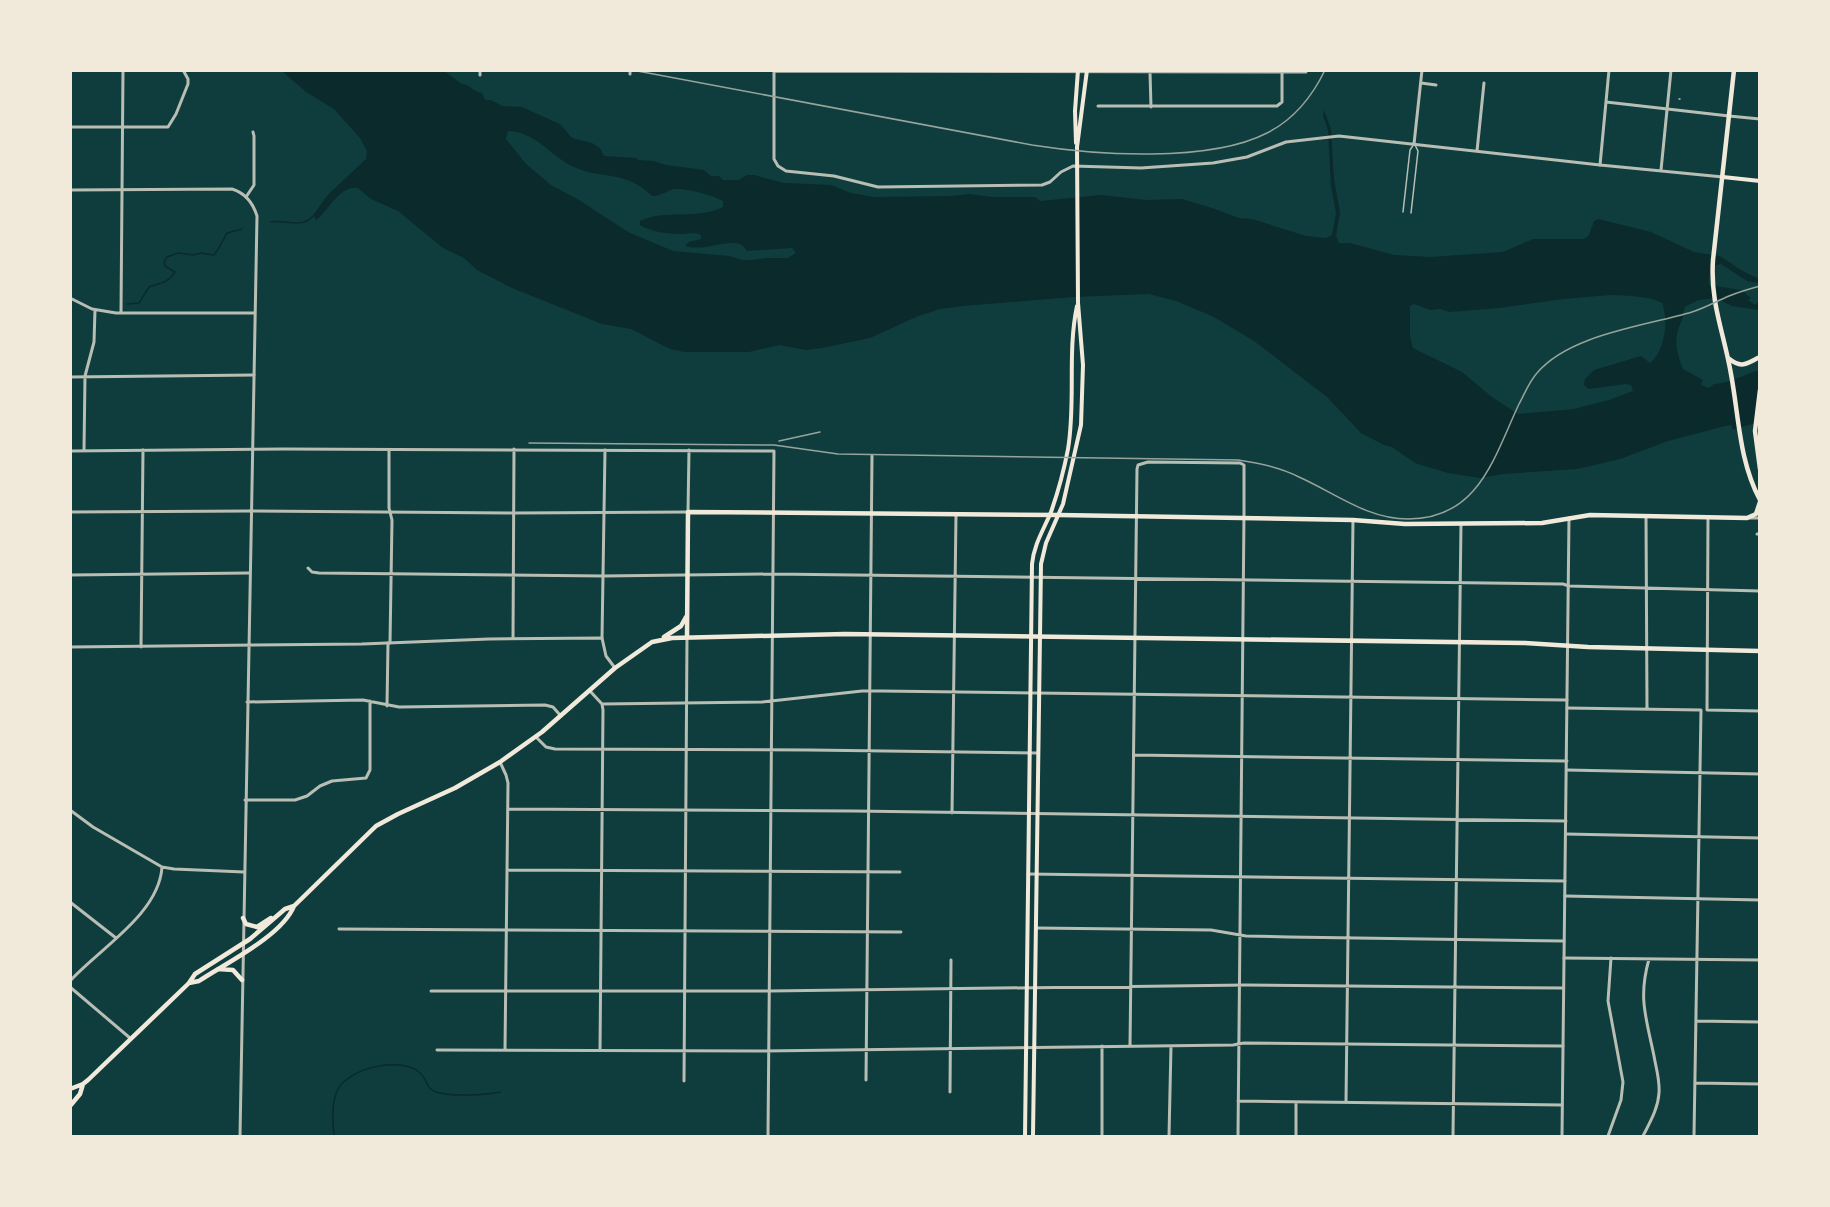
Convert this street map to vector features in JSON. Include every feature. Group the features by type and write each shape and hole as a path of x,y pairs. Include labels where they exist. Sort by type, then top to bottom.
{"main road":[{"path":"687,637 688,512 1059,515 1353,520 1405,524 1542,523 1590,515 1747,518 1756,514 1760,501 1749,477 1728,358 1717,320 1712,280 1734,70"},
{"path":"1033,1137 1041,562 1044,548 1059,515 1075,457 1083,398 1078,303 1075,111 1078,71"},
{"path":"1077,147 1087,71"},
{"path":"1723,177 1760,181"},
{"path":"1025,1137 1032,577 1035,548 1049,516 1066,457 1072,411 1072,334 1078,303"},
{"path":"1728,358 1742,365 1760,357"},
{"path":"1760,390 1755,425 1756,451 1760,469"},
{"path":"662,639 681,626 687,615"},
{"path":"189,983 198,981 255,946 290,915 294,906 356,844 379,825 455,788 500,762 561,716 615,668 648,644 662,639 772,635 870,635 1243,639 1460,642 1760,651"},
{"path":"71,1089 83,1084 189,983 197,972 242,944 287,908 294,906"},
{"path":"243,918 246,924 256,927 276,916"},
{"path":"218,969 232,969 242,980"},
{"path":"70,1106 81,1094 83,1084"}],"street":[{"path":"121,314 123,70"},
{"path":"70,127 168,127 188,84 183,70"},
{"path":"1414,144 1422,70"},
{"path":"1600,165 1609,70"},
{"path":"1661,170 1671,70"},
{"path":"1306,72 774,71 774,159 778,167 789,172 825,174 884,188 1042,185 1050,183 1061,171 1072,166 1141,168 1213,163 1247,157 1286,142 1336,136 1723,177"},
{"path":"1150,71 1151,107"},
{"path":"1098,106 1274,106 1282,102 1282,71"},
{"path":"1421,83 1436,85"},
{"path":"1477,151 1484,83"},
{"path":"1606,102 1760,119"},
{"path":"246,197 254,185 253,132"},
{"path":"70,190 230,189 237,190 246,197 257,216 240,1137"},
{"path":"70,298 95,310 121,314 254,314"},
{"path":"84,450 85,376 94,342 95,310"},
{"path":"70,377 254,375"},
{"path":"70,451 252,449 774,451 768,1137"},
{"path":"513,638 514,449"},
{"path":"141,647 143,450"},
{"path":"387,706 392,520 389,450"},
{"path":"605,450 602,638 606,656 615,668"},
{"path":"70,512 688,512 689,450"},
{"path":"866,1080 872,456"},
{"path":"1130,1046 1137,469 1138,465 1148,462 1242,463 1244,469 1244,579 1238,1137"},
{"path":"952,813 956,514"},
{"path":"1646,516 1647,709"},
{"path":"1707,710 1708,517"},
{"path":"1562,1137 1569,518"},
{"path":"1747,518 1760,519"},
{"path":"1346,1102 1353,520"},
{"path":"1453,1137 1461,522"},
{"path":"308,568 320,573 604,576 773,574 1352,580 1760,591"},
{"path":"70,575 249,573"},
{"path":"684,1081 687,637"},
{"path":"70,647 248,646 513,638 602,638"},
{"path":"590,691 602,704 600,1051"},
{"path":"602,704 772,701 870,691 1567,700"},
{"path":"247,702 370,701 387,706 548,705 561,716"},
{"path":"245,800 300,799 332,781 366,778 369,770 370,701"},
{"path":"1567,708 1760,711"},
{"path":"1694,1137 1701,710"},
{"path":"536,736 545,747 550,749 1037,753"},
{"path":"1134,755 1567,761"},
{"path":"500,762 508,779 505,1050"},
{"path":"1567,770 1760,774"},
{"path":"508,809 1566,820"},
{"path":"70,810 93,827 162,867 244,872"},
{"path":"1566,834 1760,838"},
{"path":"70,981 116,938 152,898 161,880 162,867"},
{"path":"508,870 900,872"},
{"path":"1028,874 1565,881"},
{"path":"1565,896 1760,900"},
{"path":"70,902 116,938"},
{"path":"1036,928 1211,930 1240,935 1348,938 1564,940"},
{"path":"339,929 901,932"},
{"path":"1564,958 1760,960"},
{"path":"1608,1137 1621,1100 1623,1082 1608,1000 1611,958"},
{"path":"1643,1137 1655,1112 1659,1092 1643,998 1649,959"},
{"path":"950,1092 951,960"},
{"path":"431,991 769,991 1239,985 1563,988"},
{"path":"70,987 130,1038"},
{"path":"1696,1021 1760,1022"},
{"path":"437,1050 769,1051 1239,1044 1563,1046"},
{"path":"1102,1046 1102,1137"},
{"path":"1169,1137 1170,1046"},
{"path":"1695,1083 1760,1084"},
{"path":"1238,1101 1562,1105"},
{"path":"1296,1102 1296,1137"}],"lane":[{"path":"1714,109 1714,114"},
{"path":"1403,212 1410,150 1414,144 1418,151 1411,213"}],"water":[{"path":"282,71 444,71 462,84 482,93 485,100 491,100 502,106 522,107 560,124 572,138 592,143 600,148 604,156 637,158 704,170 711,176 719,176 723,180 739,180 747,175 754,175 784,183 831,185 851,193 874,197 970,194 992,197 1035,197 1040,201 1101,195 1147,200 1182,199 1239,218 1252,219 1306,236 1326,238 1332,235 1336,213 1331,186 1328,130 1323,116 1324,110 1331,129 1334,179 1340,213 1336,236 1339,243 1350,243 1394,255 1430,257 1503,252 1533,239 1584,239 1589,235 1594,221 1598,219 1651,232 1694,252 1720,256 1759,279 1759,283 1747,281 1721,264 1713,266 1709,276 1709,285 1741,290 1751,298 1748,300 1755,305 1759,302 1759,310 1732,306 1716,298 1699,300 1686,306 1676,340 1683,369 1703,380 1701,385 1709,388 1714,384 1731,381 1759,370 1759,422 1735,429 1732,429 1732,425 1725,426 1668,441 1620,459 1577,469 1503,474 1480,478 1448,473 1415,463 1392,447 1361,433 1327,397 1254,341 1214,317 1176,301 1149,294 1073,297 940,309 870,338 806,350 779,345 749,352 685,352 670,349 631,329 602,324 512,288 477,270 464,258 443,248 398,211 371,199 358,188 345,190 316,220 314,216 333,190 366,159 367,151 360,138 334,109 306,92","holes":["509,131 527,135 570,165 591,173 621,178 641,187 652,196 680,189 706,194 723,201 723,207 713,211 650,217 640,221 640,225 655,231 701,235 701,239 689,242 685,246 698,248 735,243 741,244 747,251 792,248 796,253 788,258 743,260 729,256 673,251 628,232 551,185 526,164 506,139","1610,295 1643,297 1662,303 1665,318 1662,343 1650,363 1641,356 1594,370 1585,379 1584,385 1589,389 1626,384 1631,385 1633,391 1574,409 1518,414 1492,397 1462,372 1413,348 1410,336 1410,306 1414,304 1430,310 1440,309 1449,312"]}],"waterway":[{"path":"271,222 304,222 316,213 333,191"},
{"path":"127,304 139,303 149,287 164,282 172,276 175,272 165,266 164,262 167,257 178,253 214,255 227,233 242,229"},
{"path":"334,1136 333,1108 337,1091 351,1076 375,1067 387,1065 410,1067 422,1074 433,1091 442,1094 468,1095 500,1092"}],"railway":[{"path":"632,70 1032,145 1119,154 1184,153 1243,143 1276,128 1301,107 1325,70"},
{"path":"529,443 774,445 838,454 1238,460 1284,471 1379,515 1408,519 1432,516 1452,508 1468,497 1481,481 1492,464 1529,384 1551,360 1588,340 1702,309 1760,286"},
{"path":"779,441 820,432"}]}
